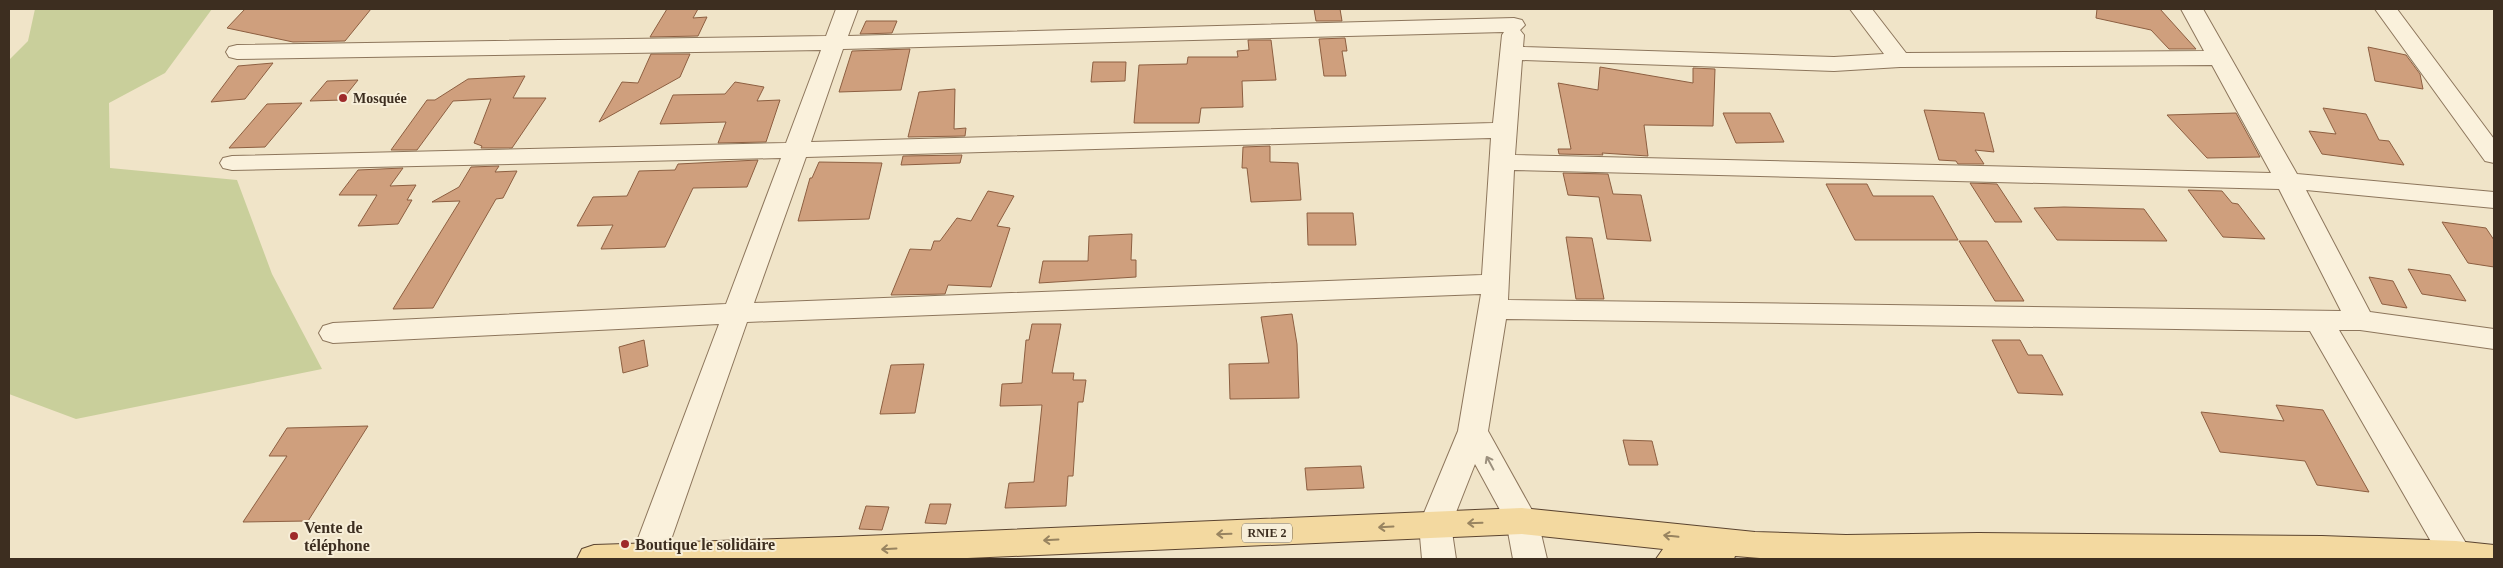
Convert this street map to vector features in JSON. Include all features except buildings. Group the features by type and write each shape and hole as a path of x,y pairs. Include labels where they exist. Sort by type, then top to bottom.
{"main road":[{"name":"RNIE 2","path":"594,559 849,551 1100,538 1522,521 1754,545 1901,549 1978,547 2141,554 2322,550 2456,555 2494,559"},
{"name":"RNIE 2","path":"1673,559 1754,545"}],"street":[{"path":"648,557 738,313 794,150 847,9"},
{"path":"1862,9 1900,60"},
{"path":"2192,9 2288,181 2360,320"},
{"path":"2386,9 2494,156"},
{"path":"237,52 835,43 1515,17 1504,130 1495,296 1474,431 1435,525 1439,559"},
{"path":"1511,54 1834,64 1900,60 2218,58"},
{"path":"232,163 794,150 1504,130"},
{"path":"1502,162 2288,181 2494,200"},
{"path":"333,333 738,313 1495,296 2319,321 2360,320 2494,339"},
{"path":"2319,321 2456,555"},
{"path":"1474,431 1522,521 1530,559"}],"green space":[{"path":"35,9 212,9 165,73 109,103 110,168 237,180 272,274 322,369 76,419 9,394 9,60 28,41"}],"place":[{"name":"Mosquée","path":"343,98"},
{"name":"Vente de téléphone","path":"294,536"},
{"name":"Boutique le solidaire","path":"625,544"}]}
